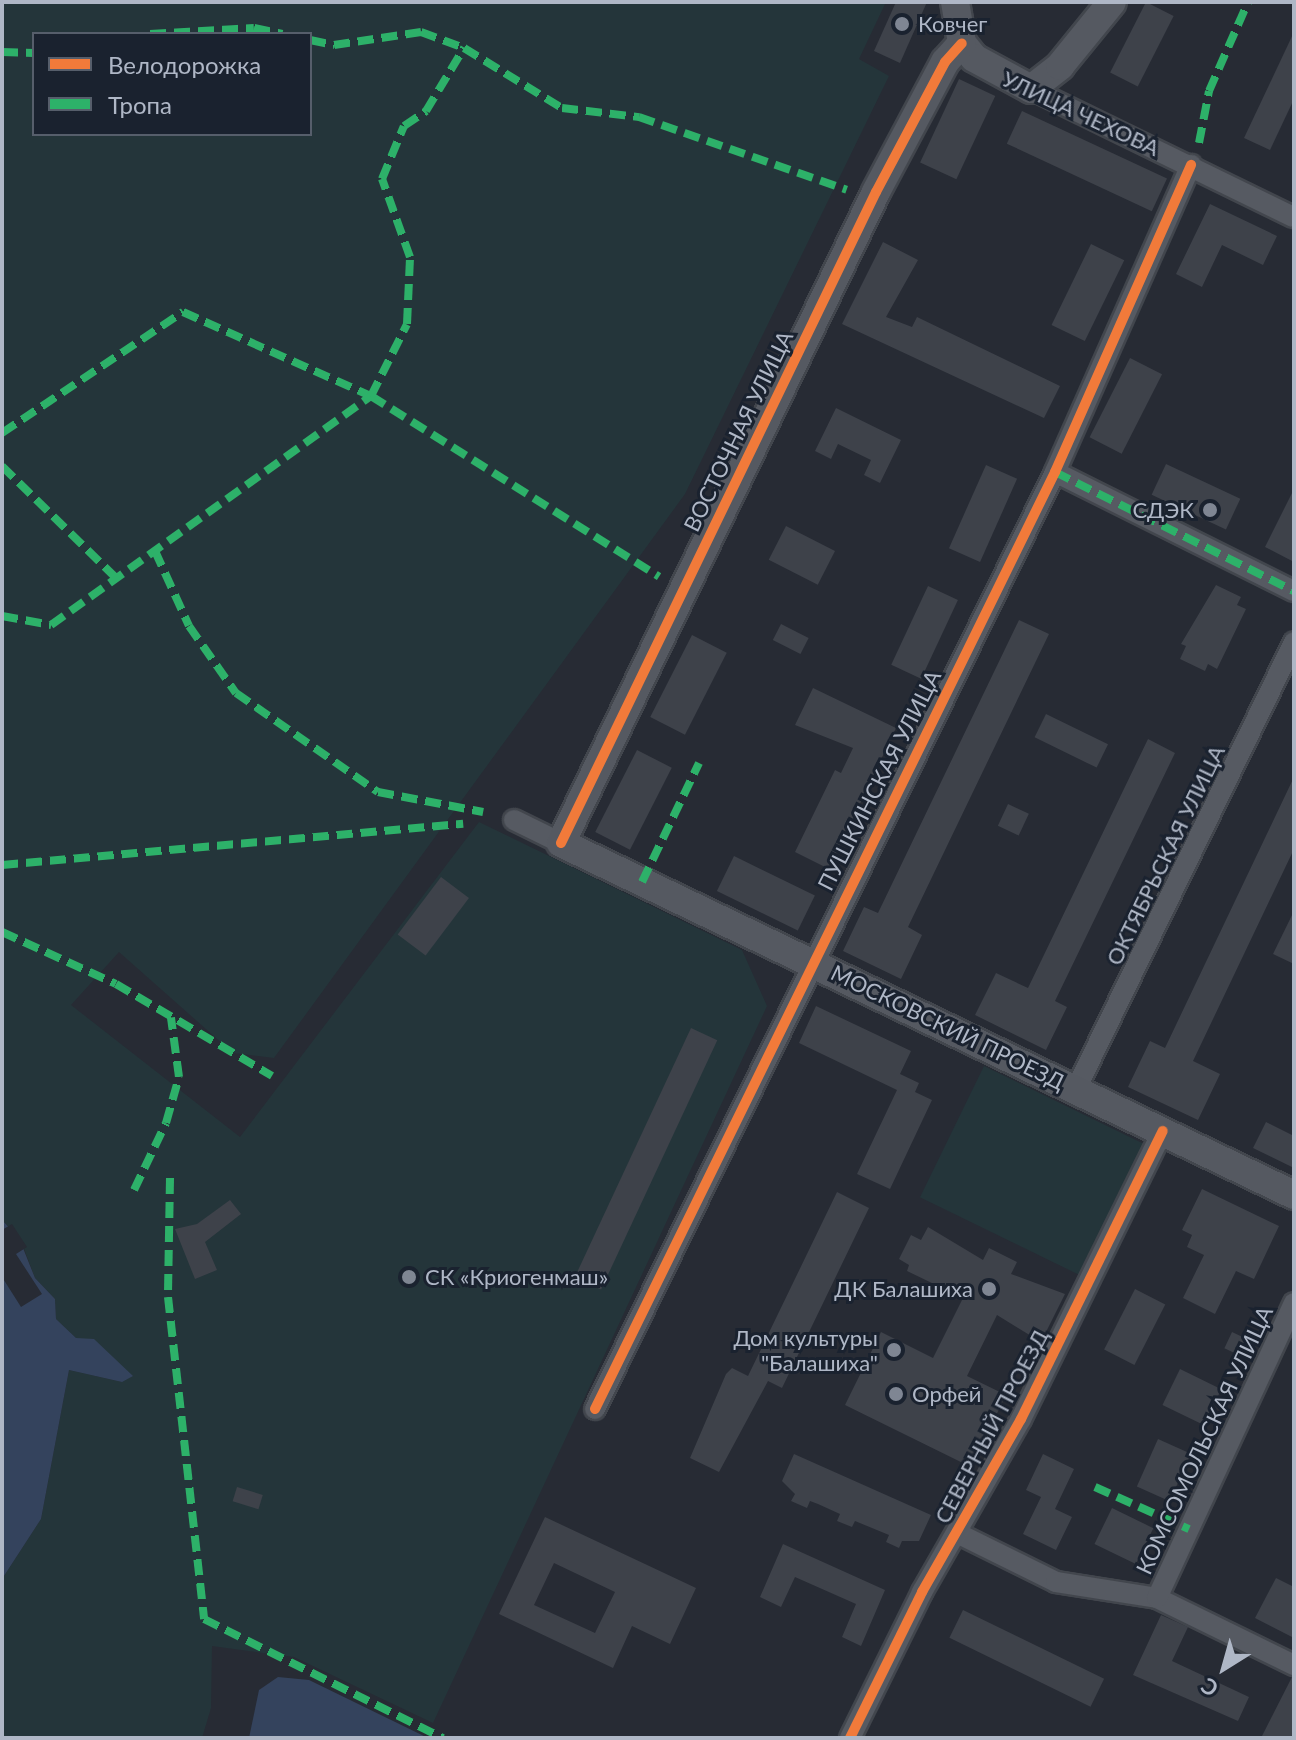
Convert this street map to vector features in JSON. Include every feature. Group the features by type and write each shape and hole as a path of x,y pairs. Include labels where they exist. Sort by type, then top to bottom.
{"street":[{"path":"955,2 962,43"},
{"path":"1031,89 1060,66 1109,4"},
{"name":"УЛИЦА ЧЕХОВА","path":"962,43 991,71 1294,217"},
{"name":"ВОСТОЧНАЯ УЛИЦА","path":"561,843 876,192 945,62 962,43"},
{"name":"ПУШКИНСКАЯ УЛИЦА","path":"595,1409 811,962 1055,472 1191,165"},
{"path":"1055,472 1294,591"},
{"name":"ОКТЯБРЬСКАЯ УЛИЦА","path":"1076,1089 1294,642"},
{"name":"МОСКОВСКИЙ ПРОЕЗД","path":"514,820 1294,1195"},
{"name":"СЕВЕРНЫЙ ПРОЕЗД","path":"850,1738 1163,1131"},
{"name":"КОМСОМОЛЬСКАЯ УЛИЦА","path":"1157,1598 1294,1303"},
{"name":"СЕВЕРНЫЙ ПРОЕЗД","path":"957,1533 1056,1582 1157,1598 1294,1665"}],"shaded area":[{"path":"2,2 886,2 859,59 889,76 685,494 274,1058 233,1053 119,952 71,1005 240,1137 479,822 742,950 767,1006 433,1723 294,1657 212,1646 211,1708 202,1738 2,1738 2,1579 41,1519 69,1370 122,1382 56,1319 55,1299 35,1278 20,1238 2,1220"},
{"path":"984,1066 1148,1146 1084,1277 920,1197"}],"water":[{"path":"2,1220 19,1238 35,1278 55,1299 56,1319 76,1338 94,1339 133,1376 122,1382 69,1370 41,1519 2,1579"},
{"path":"278,1677 309,1680 428,1738 249,1738 259,1690"}],"pier":[{"path":"12,1224 27,1247 16,1254 42,1294 21,1307 2,1277 2,1230"}],"building":[{"name":"Ковчег","path":"896,2 927,2 900,63 874,51"},
{"path":"1146,2 1174,16 1138,86 1110,72"},
{"path":"1294,32 1294,99 1270,150 1244,138"},
{"path":"959,79 995,96 956,179 920,162"},
{"path":"1022,111 1167,179 1152,211 1007,144"},
{"path":"1210,204 1277,236 1263,265 1222,245 1202,287 1176,274"},
{"path":"883,242 918,260 886,317 912,327 917,317 1060,386 1044,418 842,324"},
{"path":"1091,244 1124,260 1085,341 1052,325"},
{"path":"1130,358 1162,374 1122,454 1090,437"},
{"path":"836,408 901,440 880,483 864,475 871,460 838,444 831,459 815,451"},
{"path":"1166,464 1240,499 1226,529 1152,495"},
{"path":"986,465 1017,479 980,562 949,548"},
{"path":"1294,489 1294,562 1265,547"},
{"path":"786,526 835,551 818,585 769,560"},
{"path":"1216,585 1241,597 1237,605 1246,609 1217,669 1208,664 1205,671 1180,659 1186,646 1181,644"},
{"path":"928,586 958,600 921,679 891,665"},
{"path":"1019,620 1049,634 908,927 922,935 901,979 843,951 864,907 878,913"},
{"path":"781,624 809,638 800,654 773,640"},
{"path":"692,635 727,653 685,735 650,717"},
{"path":"813,688 896,728 829,869 795,852 835,770 841,773 853,748 795,725"},
{"path":"1046,714 1108,744 1097,768 1035,737"},
{"path":"1148,739 1175,753 1055,1001 1067,1007 1046,1050 975,1015 996,973 1028,988"},
{"path":"637,750 672,768 630,850 595,832"},
{"path":"1294,777 1294,849 1193,1061 1220,1074 1198,1120 1128,1087 1150,1041 1165,1048"},
{"path":"1008,804 1029,814 1019,835 998,826"},
{"path":"734,856 815,895 798,931 717,891"},
{"path":"441,877 469,898 426,956 398,935"},
{"path":"1294,911 1294,964 1273,954"},
{"path":"816,1006 911,1051 900,1074 919,1083 915,1092 932,1100 890,1189 857,1174 897,1090 799,1043"},
{"path":"691,1028 717,1040 601,1289 575,1277"},
{"path":"1266,1122 1294,1136 1294,1168 1253,1148"},
{"path":"1202,1189 1279,1226 1254,1279 1236,1271 1215,1314 1183,1298 1204,1255 1187,1247 1192,1235 1182,1230"},
{"path":"837,1192 869,1208 782,1388 768,1381 719,1472 690,1458 726,1374 732,1368 748,1376"},
{"path":"230,1200 241,1214 205,1242 217,1270 195,1279 175,1229 197,1224"},
{"name":"Дом культуры \"Балашиха\"","path":"928,1227 983,1260 989,1248 1017,1262 1011,1274 1065,1294 1041,1342 997,1315 967,1376 1006,1395 971,1467 845,1405 881,1332 933,1358 963,1298 907,1271 909,1265 899,1259 911,1235 921,1240"},
{"path":"1135,1289 1165,1304 1134,1365 1104,1350"},
{"path":"1232,1332 1247,1339 1240,1355 1224,1348"},
{"path":"1180,1369 1221,1389 1204,1425 1162,1405"},
{"path":"1158,1439 1191,1454 1170,1501 1137,1487"},
{"path":"794,1454 931,1515 919,1541 902,1541 899,1548 886,1542 889,1535 855,1521 852,1527 837,1521 840,1514 818,1504 810,1501 807,1508 791,1501 795,1494 782,1481"},
{"path":"1043,1454 1074,1469 1055,1509 1072,1517 1056,1550 1023,1534 1041,1497 1026,1490"},
{"path":"237,1487 263,1495 258,1509 233,1501"},
{"path":"1112,1508 1153,1528 1136,1564 1094,1544"},
{"path":"545,1517 696,1588 670,1644 632,1626 613,1668 499,1614","holes":["554,1563 615,1592 595,1633 534,1605"]},
{"path":"783,1544 885,1590 861,1646 842,1637 856,1604 795,1577 781,1607 760,1597"},
{"path":"1276,1578 1294,1587 1294,1638 1255,1618"},
{"path":"963,1610 1104,1679 1091,1707 949,1638"},
{"path":"1161,1615 1188,1627 1172,1661 1249,1697 1238,1721 1133,1675"},
{"path":"1292,1677 1294,1738 1261,1738"}],"marked path":[{"path":"1199,143 1209,91 1248,2"},
{"path":"185,32 254,28 273,32"},
{"path":"312,40 334,45 421,32 464,48"},
{"path":"2,616 51,625 371,396 407,324 410,257 382,179 404,126 426,111 464,48 562,108 639,117 847,190"},
{"path":"2,52 32,53"},
{"path":"2,433 183,312 371,396 659,577"},
{"path":"2,466 119,581"},
{"path":"1055,472 1294,591"},
{"path":"155,551 189,626 236,693 378,792 483,812"},
{"path":"642,882 699,763"},
{"path":"2,865 463,824"},
{"path":"2,932 116,984 272,1076"},
{"path":"134,1190 166,1123 179,1077 171,1018"},
{"path":"170,1178 168,1297 204,1619 443,1738"},
{"path":"1095,1487 1189,1529"}],"cycle path":[{"path":"561,843 876,192 945,62 962,43"},
{"path":"595,1409 1055,472 1191,165"},
{"path":"850,1738 922,1592 1021,1419 1163,1131"}],"place":[{"name":"Ковчег","path":"902,24"},
{"name":"СДЭК","path":"1210,510"},
{"name":"СК «Криогенмаш»","path":"409,1277"},
{"name":"ДК Балашиха","path":"989,1289"},
{"name":"Дом культуры \"Балашиха\"","path":"894,1350"},
{"name":"Орфей","path":"896,1394"}]}
